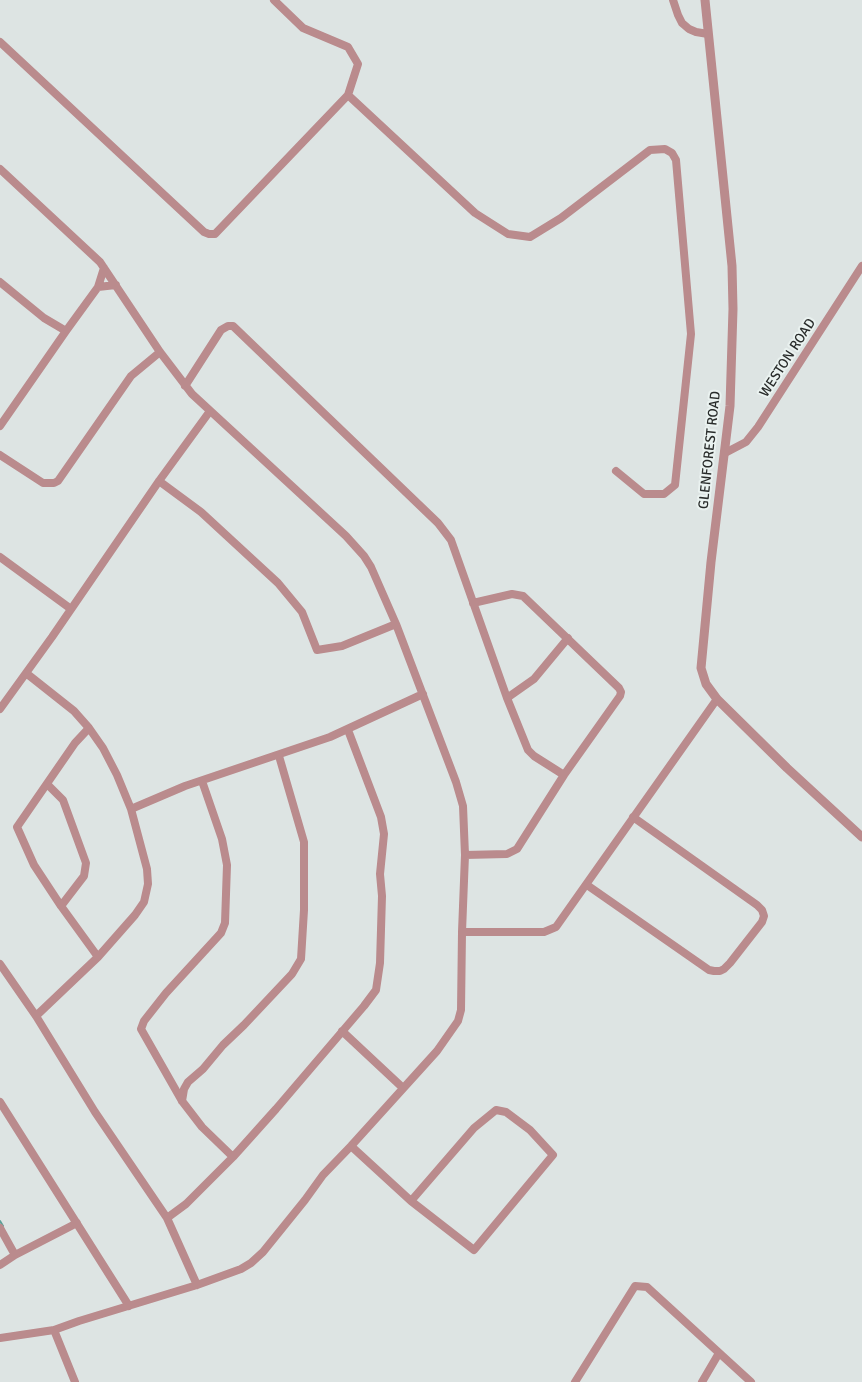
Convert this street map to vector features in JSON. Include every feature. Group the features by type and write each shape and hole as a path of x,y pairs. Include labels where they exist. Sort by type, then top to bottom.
{"street":[{"path":"0,42 204,232 215,234 348,95 358,64 348,46 303,28 274,0"},
{"path":"673,0 678,15 689,29 708,34"},
{"name":"GLENFOREST ROAD","path":"705,0 732,266 733,310 732,372 725,453 700,659 701,668 706,684 717,699 787,768 862,837"},
{"path":"348,95 475,214 508,234 530,236 561,218 650,150 665,149 672,154 676,160 691,334 675,485 664,494 644,494 616,471"},
{"path":"0,169 104,268 185,386 356,546 371,567 396,624 460,795 463,806 466,855 462,932 461,1010 458,1021 437,1051 323,1175 263,1252 251,1263 240,1269 197,1285 54,1330 0,1338"},
{"name":"WESTON ROAD","path":"725,453 740,446 751,436 858,278 862,266"},
{"path":"0,426 98,287 104,268"},
{"path":"0,282 44,318 66,331"},
{"path":"98,287 116,285"},
{"path":"185,386 221,330 228,326 238,329 443,528 451,540 507,698 530,753 564,776"},
{"path":"0,455 43,483 58,481 131,376 160,352"},
{"path":"0,709 210,411"},
{"path":"159,481 201,512 278,583 302,612 317,650 342,646 396,624"},
{"path":"1,560 71,609"},
{"path":"466,855 507,854 514,851 621,692 568,638 519,594 473,603"},
{"path":"507,698 534,679 568,638"},
{"path":"26,673 74,711 89,728 106,754 131,809 147,869 148,884 144,902 135,915 98,956 36,1016"},
{"path":"131,809 172,791 279,756 348,730 423,694"},
{"path":"462,932 544,932 551,930 559,924 717,699"},
{"path":"89,728 75,743 17,827 34,865 61,906 98,956"},
{"path":"166,1218 186,1204 233,1157 376,990 380,963 382,896 380,874 385,840 381,817 348,730"},
{"path":"182,1101 184,1089 188,1082 203,1069 223,1045 292,974 301,959 304,910 304,842 279,756"},
{"path":"202,781 222,839 227,865 225,923 221,933 212,945 166,993 142,1024 142,1032 182,1101 202,1127 233,1157"},
{"path":"47,784 63,800 86,863 84,876 61,906"},
{"path":"587,884 714,971 724,969 730,963 762,922 764,916 762,910 757,905 633,817"},
{"path":"0,964 36,1016 95,1112 166,1218 197,1285"},
{"path":"342,1031 403,1088"},
{"path":"0,1102 129,1306"},
{"path":"351,1146 411,1201 474,1250 553,1155 530,1130 506,1112 496,1110 474,1128 411,1201"},
{"path":"0,1266 15,1255 77,1223"},
{"path":"0,1228 15,1255"},
{"path":"575,1382 635,1286 647,1287 752,1382"},
{"path":"54,1330 72,1381"},
{"path":"702,1382 719,1353"}],"waterway":[{"path":"0,1221 3,1226"}]}
